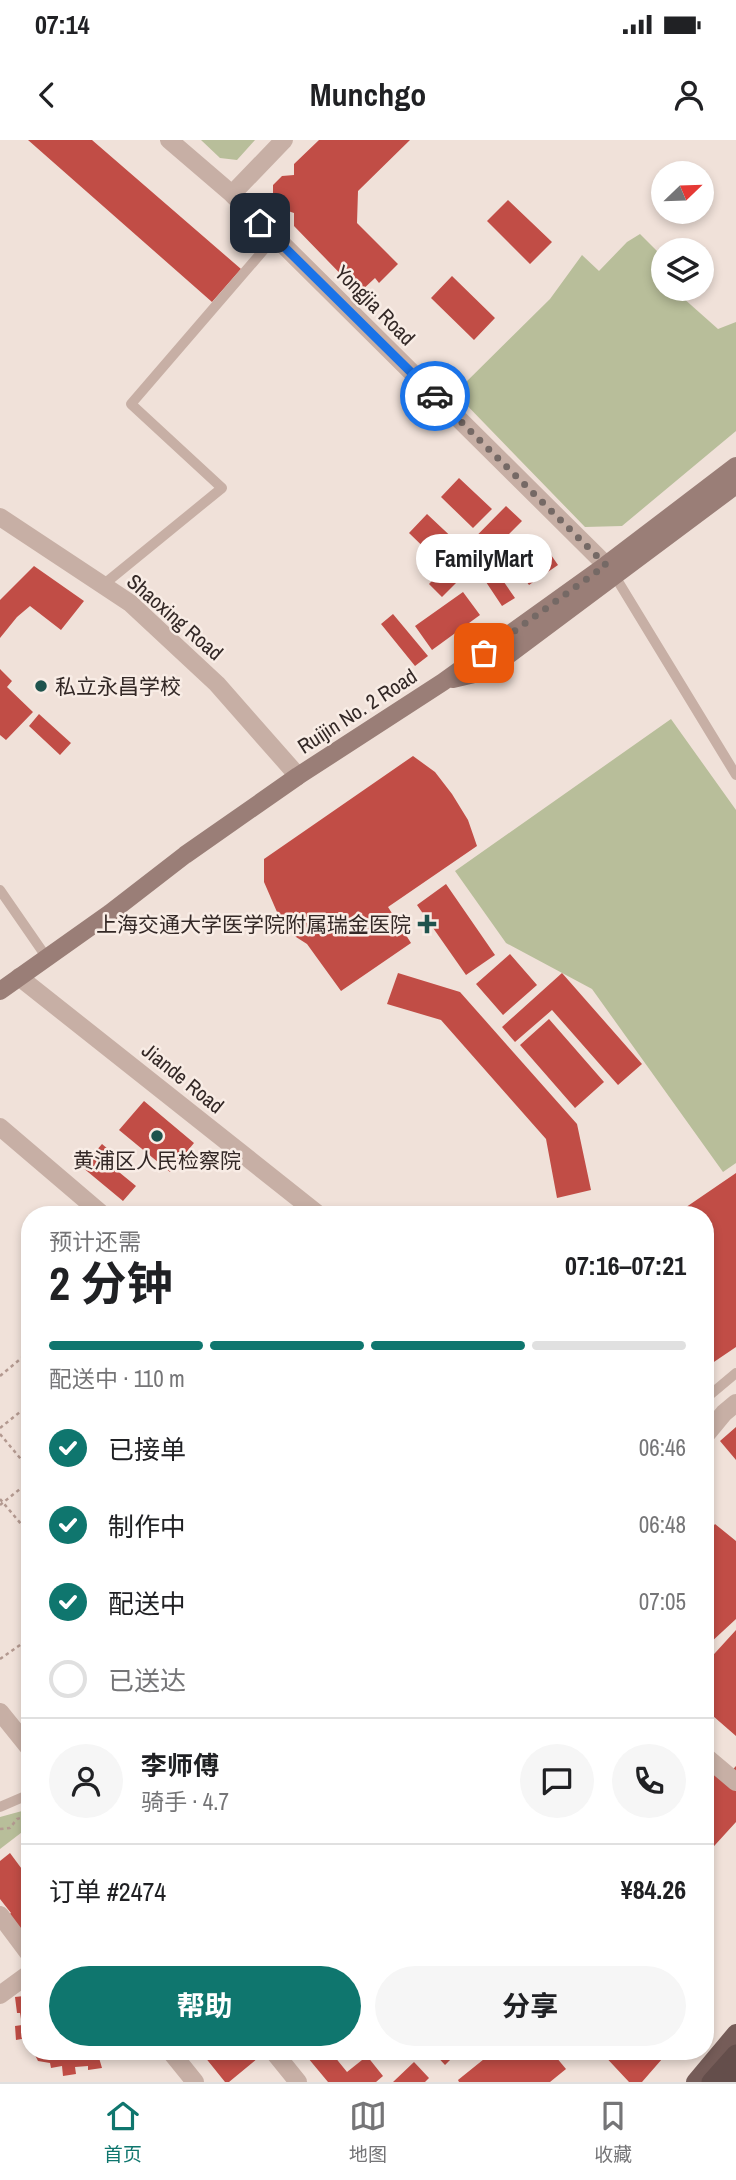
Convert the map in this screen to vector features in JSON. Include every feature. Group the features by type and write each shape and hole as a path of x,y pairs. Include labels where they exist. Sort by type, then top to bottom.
{"highway":[{"path":"711,2082 736,2054"},
{"path":"732,2082 736,2077"}],"main road":[{"name":"Ruijin No. 2 Road","path":"0,992 185,855 298,776 610,570 736,466"},
{"path":"610,570 736,485"},
{"path":"714,2059 736,2032"},
{"path":"695,2082 713,2060"},
{"path":"724,2082 736,2068"}],"street":[{"name":"Yongjia Road","path":"169,140 232,194 610,570"},
{"path":"232,194 284,140"},
{"name":"Shaoxing Road","path":"0,517 130,603 217,684 298,776"},
{"name":"Jiande Road","path":"19,977 308,1206"},
{"path":"0,1127 93,1206"},
{"path":"714,1425 736,1404"},
{"path":"0,1712 21,1733"},
{"path":"714,1764 736,1782"},
{"path":"0,1915 21,1943"},
{"path":"0,1995 21,1980"},
{"path":"177,2060 195,2082"},
{"path":"280,2060 298,2082"}],"lane":[{"path":"103,585 222,488 131,404 274,238"},
{"path":"610,570 736,775"},
{"path":"0,890 47,958"},
{"path":"714,1391 736,1373"},
{"path":"0,1807 21,1798"}],"path":[{"path":"0,1376 21,1358"},
{"path":"0,1428 21,1411"},
{"path":"0,1434 21,1459"},
{"path":"21,1489 1,1503 21,1525"},
{"path":"0,1659 21,1644"},
{"path":"0,1829 10,1828 21,1818"}],"green space":[{"path":"201,140 255,140 237,160 220,158"},
{"path":"640,234 651,245 651,301 686,301 718,329 736,322 736,431 622,526 585,527 455,393 550,299 582,255 599,271 627,242"},
{"path":"671,719 736,810 736,1163 723,1172 592,989 506,943 455,871"},
{"path":"21,1811 21,1833 0,1849 0,1817"}],"building":[{"path":"28,140 92,140 241,269 212,302"},
{"path":"319,140 410,140 358,191 357,223 398,264 379,283 375,278 359,293 294,226 294,213 285,210 273,195 273,185 282,176 294,175 294,164"},
{"path":"508,200 552,242 530,264 487,221"},
{"path":"452,276 495,318 474,340 431,298"},
{"path":"459,478 492,509 473,528 441,497"},
{"path":"506,506 522,521 442,597 429,584"},
{"path":"427,514 460,545 441,564 409,533"},
{"path":"540,539 558,565 529,585 511,560"},
{"path":"488,559 515,598 502,606 476,567"},
{"path":"34,566 84,601 61,630 30,606 0,638 0,600"},
{"path":"463,592 480,615 432,650 415,626"},
{"path":"393,614 428,656 415,666 381,624"},
{"path":"0,669 12,681 7,687 33,712 6,740 0,735"},
{"path":"39,714 71,743 60,755 29,726"},
{"path":"413,756 435,772 452,794 468,820 477,846 388,907 411,943 341,991 307,944 296,937 277,912 264,882 264,859"},
{"path":"446,884 495,955 466,975 417,905"},
{"path":"510,954 537,985 503,1015 476,984"},
{"path":"398,973 460,992 577,1124 591,1190 557,1198 546,1139 441,1020 387,1004"},
{"path":"562,973 642,1064 618,1085 552,1010 515,1042 502,1027"},
{"path":"549,1019 604,1082 575,1108 520,1045"},
{"name":"黄浦区人民检察院","path":"144,1101 194,1143 170,1172 119,1130"},
{"path":"102,1144 121,1160 114,1168 136,1186 123,1201 82,1167"},
{"path":"736,1173 736,1347 714,1362 714,1206 688,1206"},
{"path":"736,1427 736,1460 720,1441"},
{"path":"714,1525 736,1541 736,1619 714,1639"},
{"path":"736,1630 736,1736 714,1717 714,1654"},
{"path":"736,1766 736,1781 731,1787 736,1791 736,1822 714,1846 714,1772 723,1780"},
{"path":"10,1853 21,1868 21,1934 7,1916 11,1913 0,1899 0,1861"},
{"path":"21,1996 21,2019 20,2013 17,2013 15,1997"},
{"path":"21,2025 21,2039 16,2040 15,2026"},
{"path":"100,2060 102,2068 88,2070 88,2066 75,2067 76,2074 63,2076 62,2066 51,2068 50,2063 38,2061"},
{"path":"207,2060 256,2060 229,2082 225,2082"},
{"path":"310,2060 337,2060 347,2072 362,2060 370,2060 383,2076 376,2082 328,2082"},
{"path":"483,2060 558,2060 566,2069 550,2082 458,2080"},
{"path":"608,2060 661,2060 642,2082 629,2082"},
{"path":"414,2062 429,2078 425,2082 393,2082"}],"way so far":[{"path":"435,396 606,565 484,653"}],"place":[{"name":"FamilyMart","path":"484,653"},
{"name":"私立永昌学校","path":"41,686"},
{"name":"上海交通大学医学院附属瑞金医院","path":"427,924"},
{"name":"黄浦区人民检察院","path":"157,1136"}],"route":[{"path":"260,223 435,396"}]}
